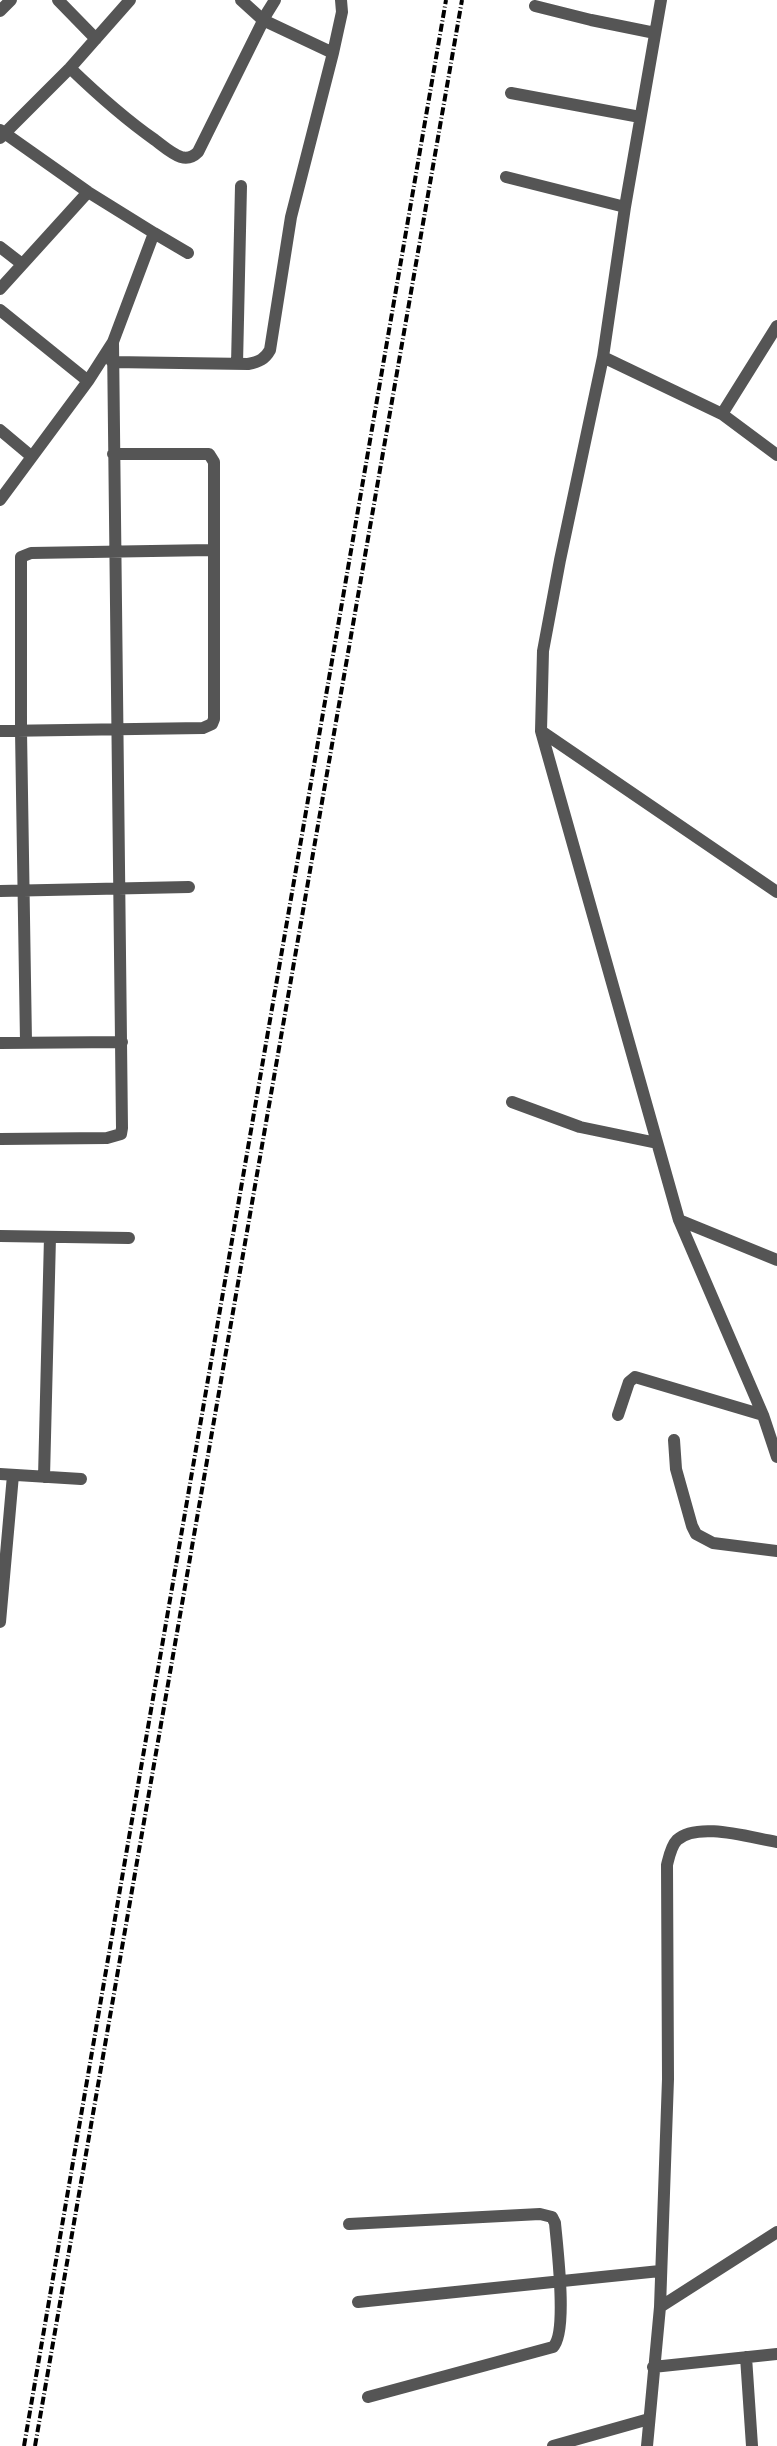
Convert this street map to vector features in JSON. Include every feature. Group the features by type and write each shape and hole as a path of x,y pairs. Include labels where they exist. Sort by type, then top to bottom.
{"street":[{"path":"0,12 11,0"},
{"path":"58,0 96,39"},
{"path":"130,0 70,68 1,134 88,192 188,253"},
{"path":"241,0 263,20 333,53"},
{"path":"70,68 106,103 174,154 188,158 198,152 263,20 275,0"},
{"path":"112,362 237,364 262,360 270,350 291,217 333,53 342,12 341,0"},
{"path":"661,0 625,207 603,358 560,560 543,651 541,731 679,1220 764,1415 777,1457"},
{"path":"535,6 655,33"},
{"path":"511,93 640,117"},
{"path":"506,178 625,207"},
{"path":"237,364 240,186"},
{"path":"0,289 88,192"},
{"path":"0,500 88,381 112,342 154,233"},
{"path":"0,247 22,264"},
{"path":"0,310 88,381"},
{"path":"722,414 777,326"},
{"path":"0,1139 107,1138 121,1134 121,888 112,342"},
{"path":"603,358 722,414 777,455"},
{"path":"0,430 31,456"},
{"path":"0,731 117,731 203,728 212,724 214,718 212,457 205,454 114,454"},
{"path":"26,1042 21,731 21,557 31,553 212,550"},
{"path":"541,731 777,892"},
{"path":"0,891 189,887"},
{"path":"0,1044 26,1042 122,1042"},
{"path":"512,1102 580,1127 657,1143"},
{"path":"679,1220 777,1260"},
{"path":"0,1236 129,1238"},
{"path":"44,1476 50,1237"},
{"path":"618,1415 629,1382 635,1376 764,1415"},
{"path":"674,1440 676,1469 696,1534 713,1543 777,1551"},
{"path":"0,1622 6,1474 81,1479"},
{"path":"647,2446 660,2307 668,2079 667,1865 676,1841 687,1833 704,1830 777,1842"},
{"path":"349,2224 547,2214 552,2217 555,2223 560,2281 560,2338 553,2347 368,2397"},
{"path":"660,2307 777,2232"},
{"path":"358,2302 660,2271"},
{"path":"653,2367 777,2354"},
{"path":"746,2357 752,2446"},
{"path":"553,2446 569,2444 649,2419"}],"railway":[{"path":"24,2446 446,0"},
{"path":"35,2446 462,0"}]}
